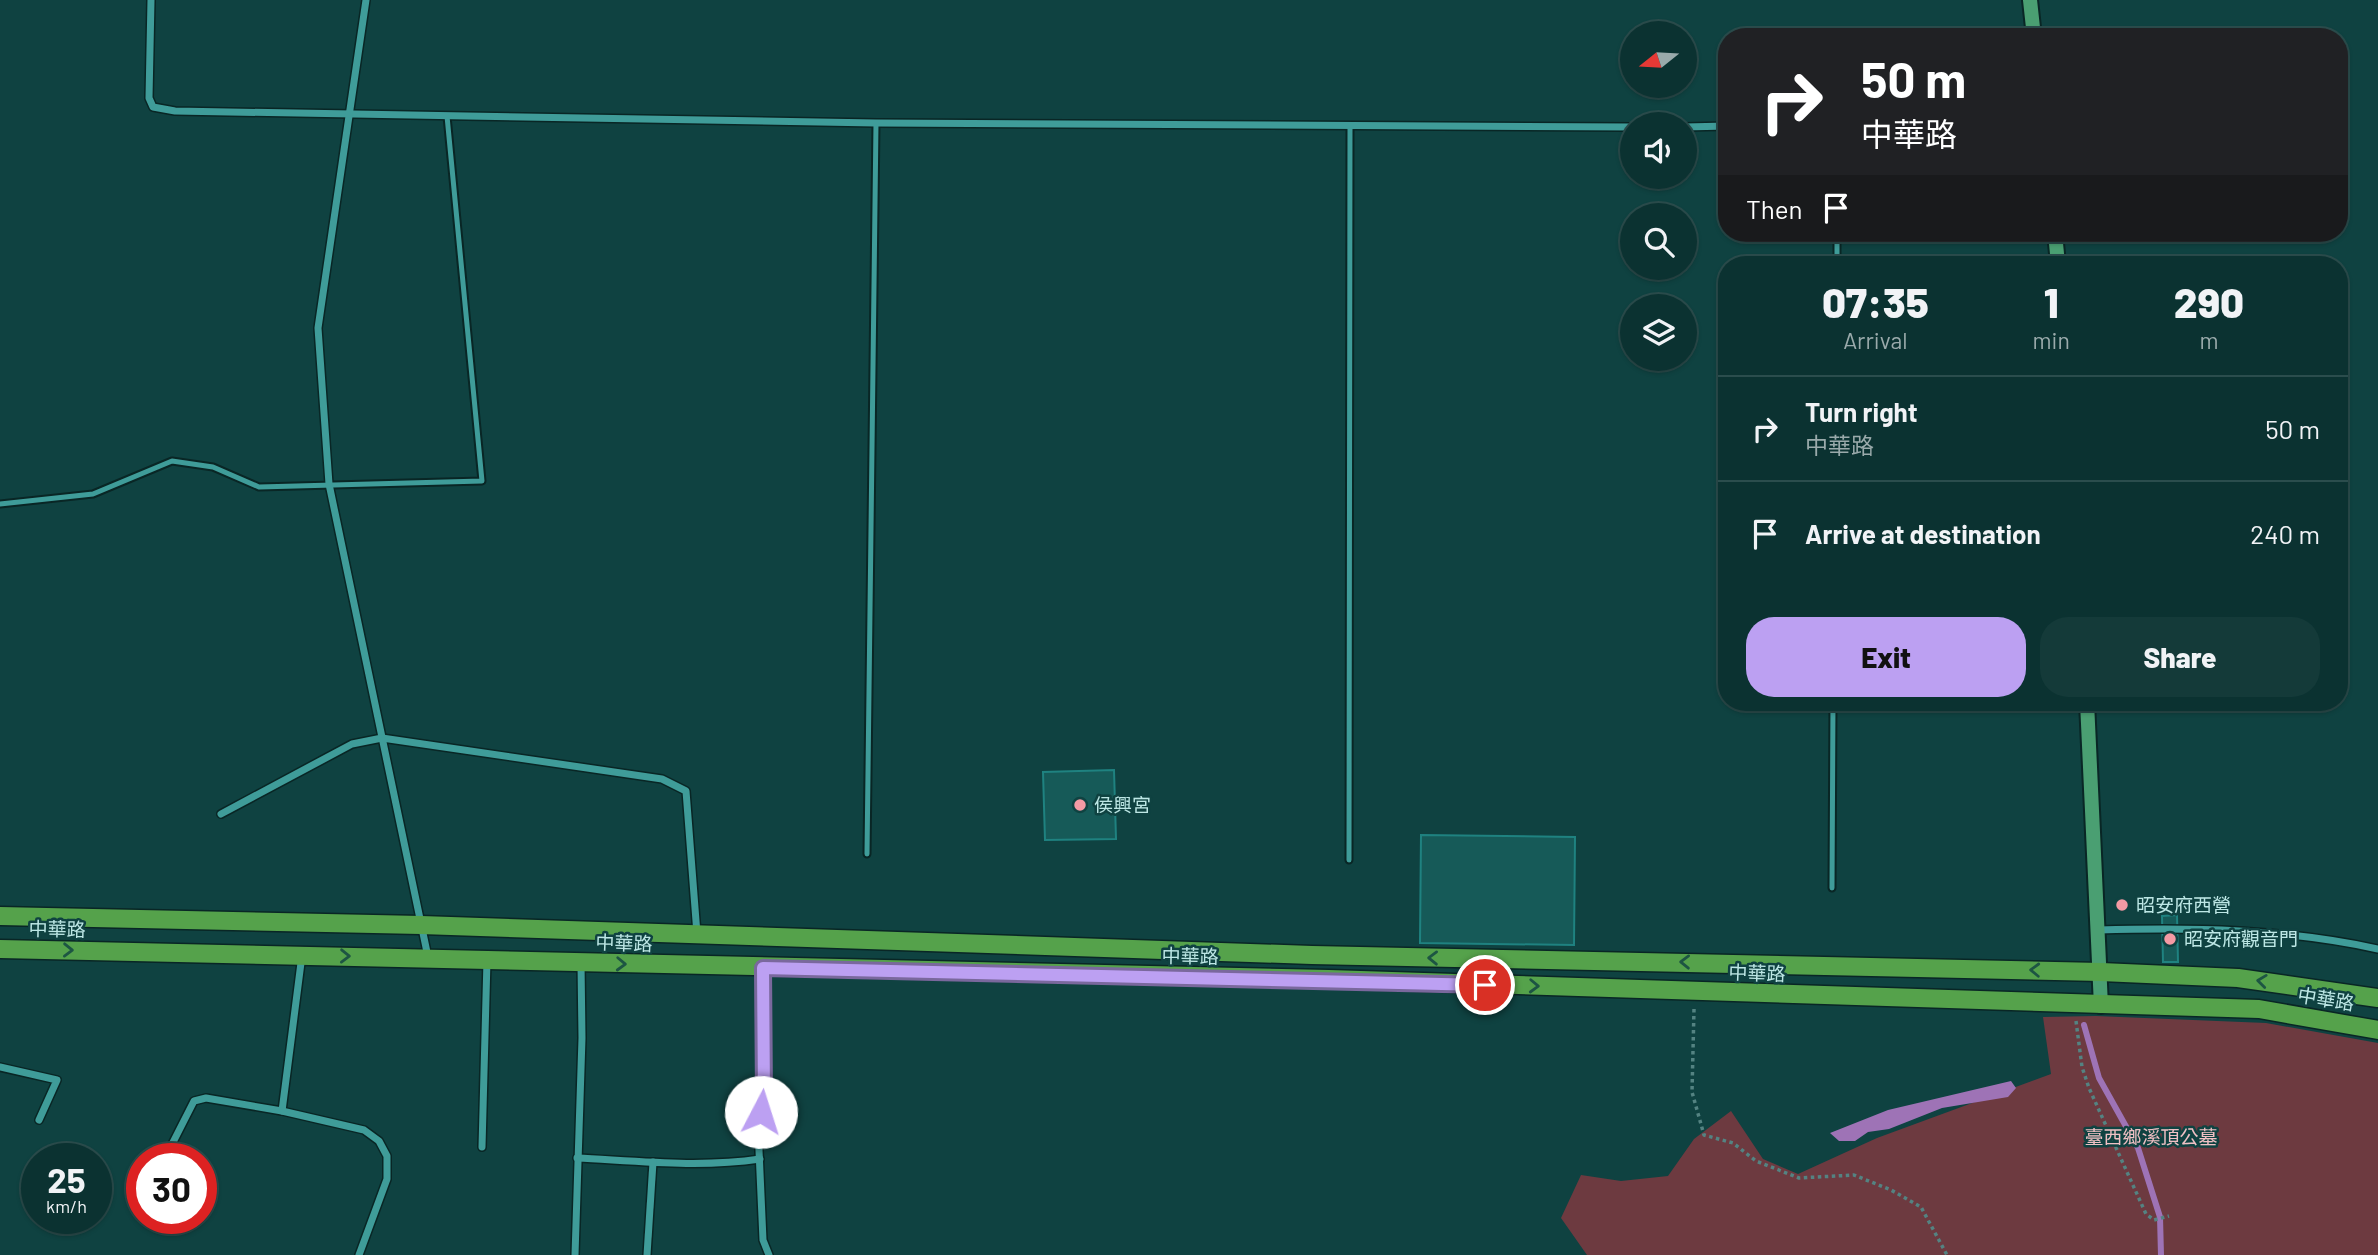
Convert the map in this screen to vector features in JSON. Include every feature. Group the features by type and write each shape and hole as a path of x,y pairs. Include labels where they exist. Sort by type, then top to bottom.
{"main road":[{"name":"中華路","path":"0,916 421,925 1312,955 2101,972 2238,978 2378,998"},
{"name":"中華路","path":"0,949 1329,979 2259,1009 2378,1030"}],"street":[{"path":"151,0 149,98 153,107 175,111 876,122 1620,127"},
{"path":"366,0 318,328 329,484 428,957"},
{"path":"2030,0 2033,28"},
{"path":"1697,127 1718,127"},
{"path":"2087,711 2101,1006"},
{"path":"221,814 352,744 382,738 662,779 686,791 697,934"},
{"path":"2099,930 2203,927 2334,939 2378,949"},
{"path":"282,1111 302,955"},
{"path":"482,1147 487,959"},
{"path":"575,1255 582,1038 581,962"},
{"path":"763,968 764,1096 758,1128 763,1241 769,1255"},
{"path":"0,1067 57,1080 39,1120"},
{"path":"173,1143 194,1101 206,1098 282,1111 364,1130 379,1141 387,1156 387,1179 359,1255"},
{"path":"577,1158 653,1162 735,1162 760,1159"},
{"path":"647,1255 653,1162"}],"lane":[{"path":"0,504 93,494 172,461 213,467 259,487 482,481 447,116"},
{"path":"867,854 876,122"},
{"path":"1349,860 1350,127"},
{"path":"1832,888 1833,711"}],"path":[{"path":"1694,992 1692,1092 1704,1135 1732,1143 1756,1161 1799,1178 1854,1175 1891,1190 1922,1207 1947,1255"},
{"path":"2077,1005 2075,1029 2089,1088 2146,1214 2154,1220 2169,1216"}],"green space":[{"name":"臺西鄉溪頂公墓","path":"2096,1016 2266,1023 2378,1043 2378,1255 1587,1255 1561,1218 1581,1175 1621,1181 1668,1176 1694,1139 1731,1111 1763,1159 1798,1174 1877,1138 2051,1074 2043,1017"}],"shaded area":[{"path":"2011,1081 2016,1088 2008,1097 1942,1108 1889,1129 1868,1132 1855,1141 1839,1141 1830,1133 1888,1110"}],"building":[{"name":"侯興宮","path":"1114,770 1116,839 1045,840 1043,772"},
{"path":"1421,835 1575,837 1574,945 1420,943"},
{"name":"昭安府觀音門","path":"2177,915 2178,962 2163,962 2162,916"}],"waterway":[{"path":"2084,1025 2099,1078 2138,1148 2160,1217 2161,1255"}],"place":[{"name":"侯興宮","path":"1080,805"},
{"name":"昭安府西營","path":"2122,905"},
{"name":"昭安府觀音門","path":"2170,939"}],"route":[{"path":"761,1112 764,1096 763,968 1329,979 1485,985"}]}
